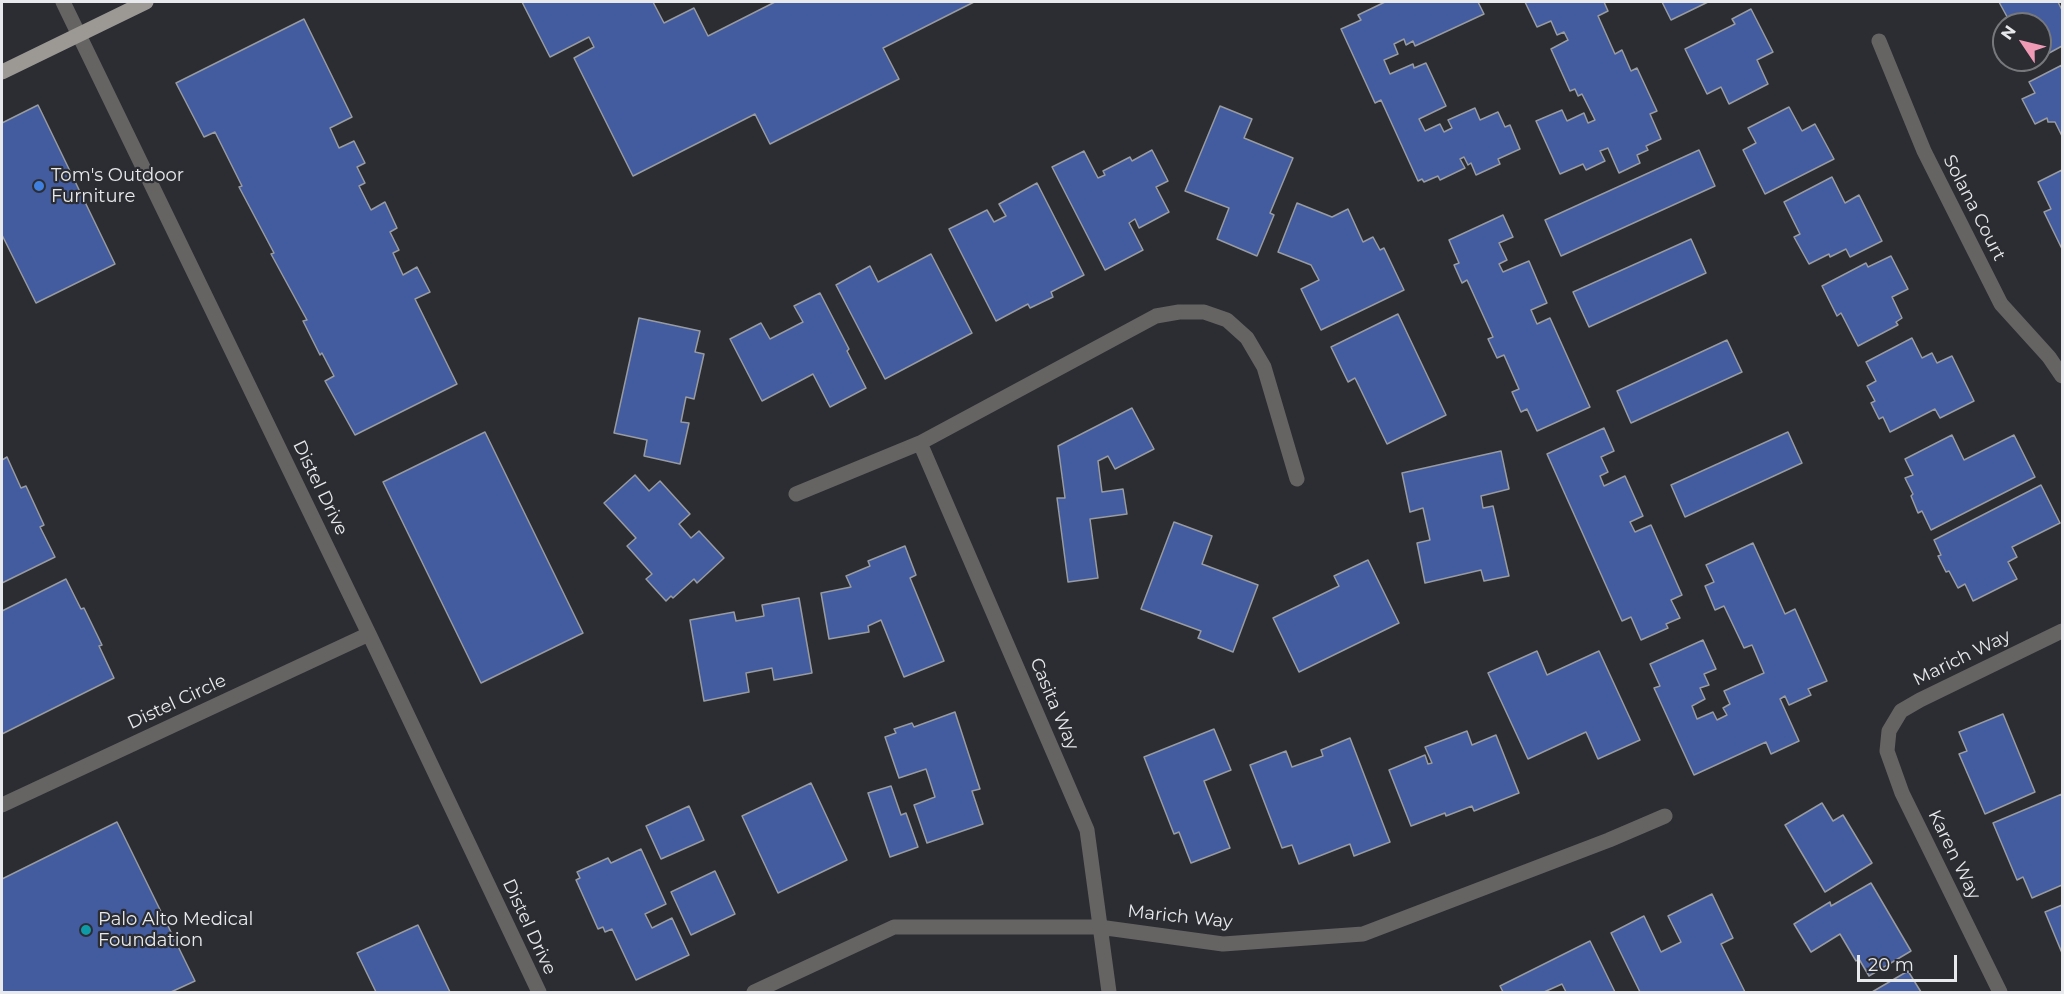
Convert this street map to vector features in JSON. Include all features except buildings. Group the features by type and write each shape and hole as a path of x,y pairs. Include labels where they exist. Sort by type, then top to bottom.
{"main road":[{"path":"2,72 146,2"}],"street":[{"name":"Distel Drive","path":"63,2 369,634 539,993"},
{"name":"Solana Court","path":"1878,40 1924,150 2001,304 2049,357 2062,376"},
{"path":"796,494 920,443 1156,316 1179,312 1204,312 1227,320 1248,338 1264,367 1297,479"},
{"name":"Casita Way","path":"920,443 1087,830 1109,993"},
{"name":"Marich Way","path":"1888,730 1901,711 1920,700 2062,632"},
{"name":"Distel Circle","path":"2,805 369,634"},
{"name":"Karen Way","path":"1888,730 1887,751 1902,793 2000,993"},
{"name":"Marich Way","path":"754,993 894,927 1099,927 1223,944 1363,934 1609,840 1665,816"}],"place":[{"name":"Tom's Outdoor Furniture","path":"39,186"},
{"name":"Palo Alto Medical Foundation","path":"86,930"}]}
